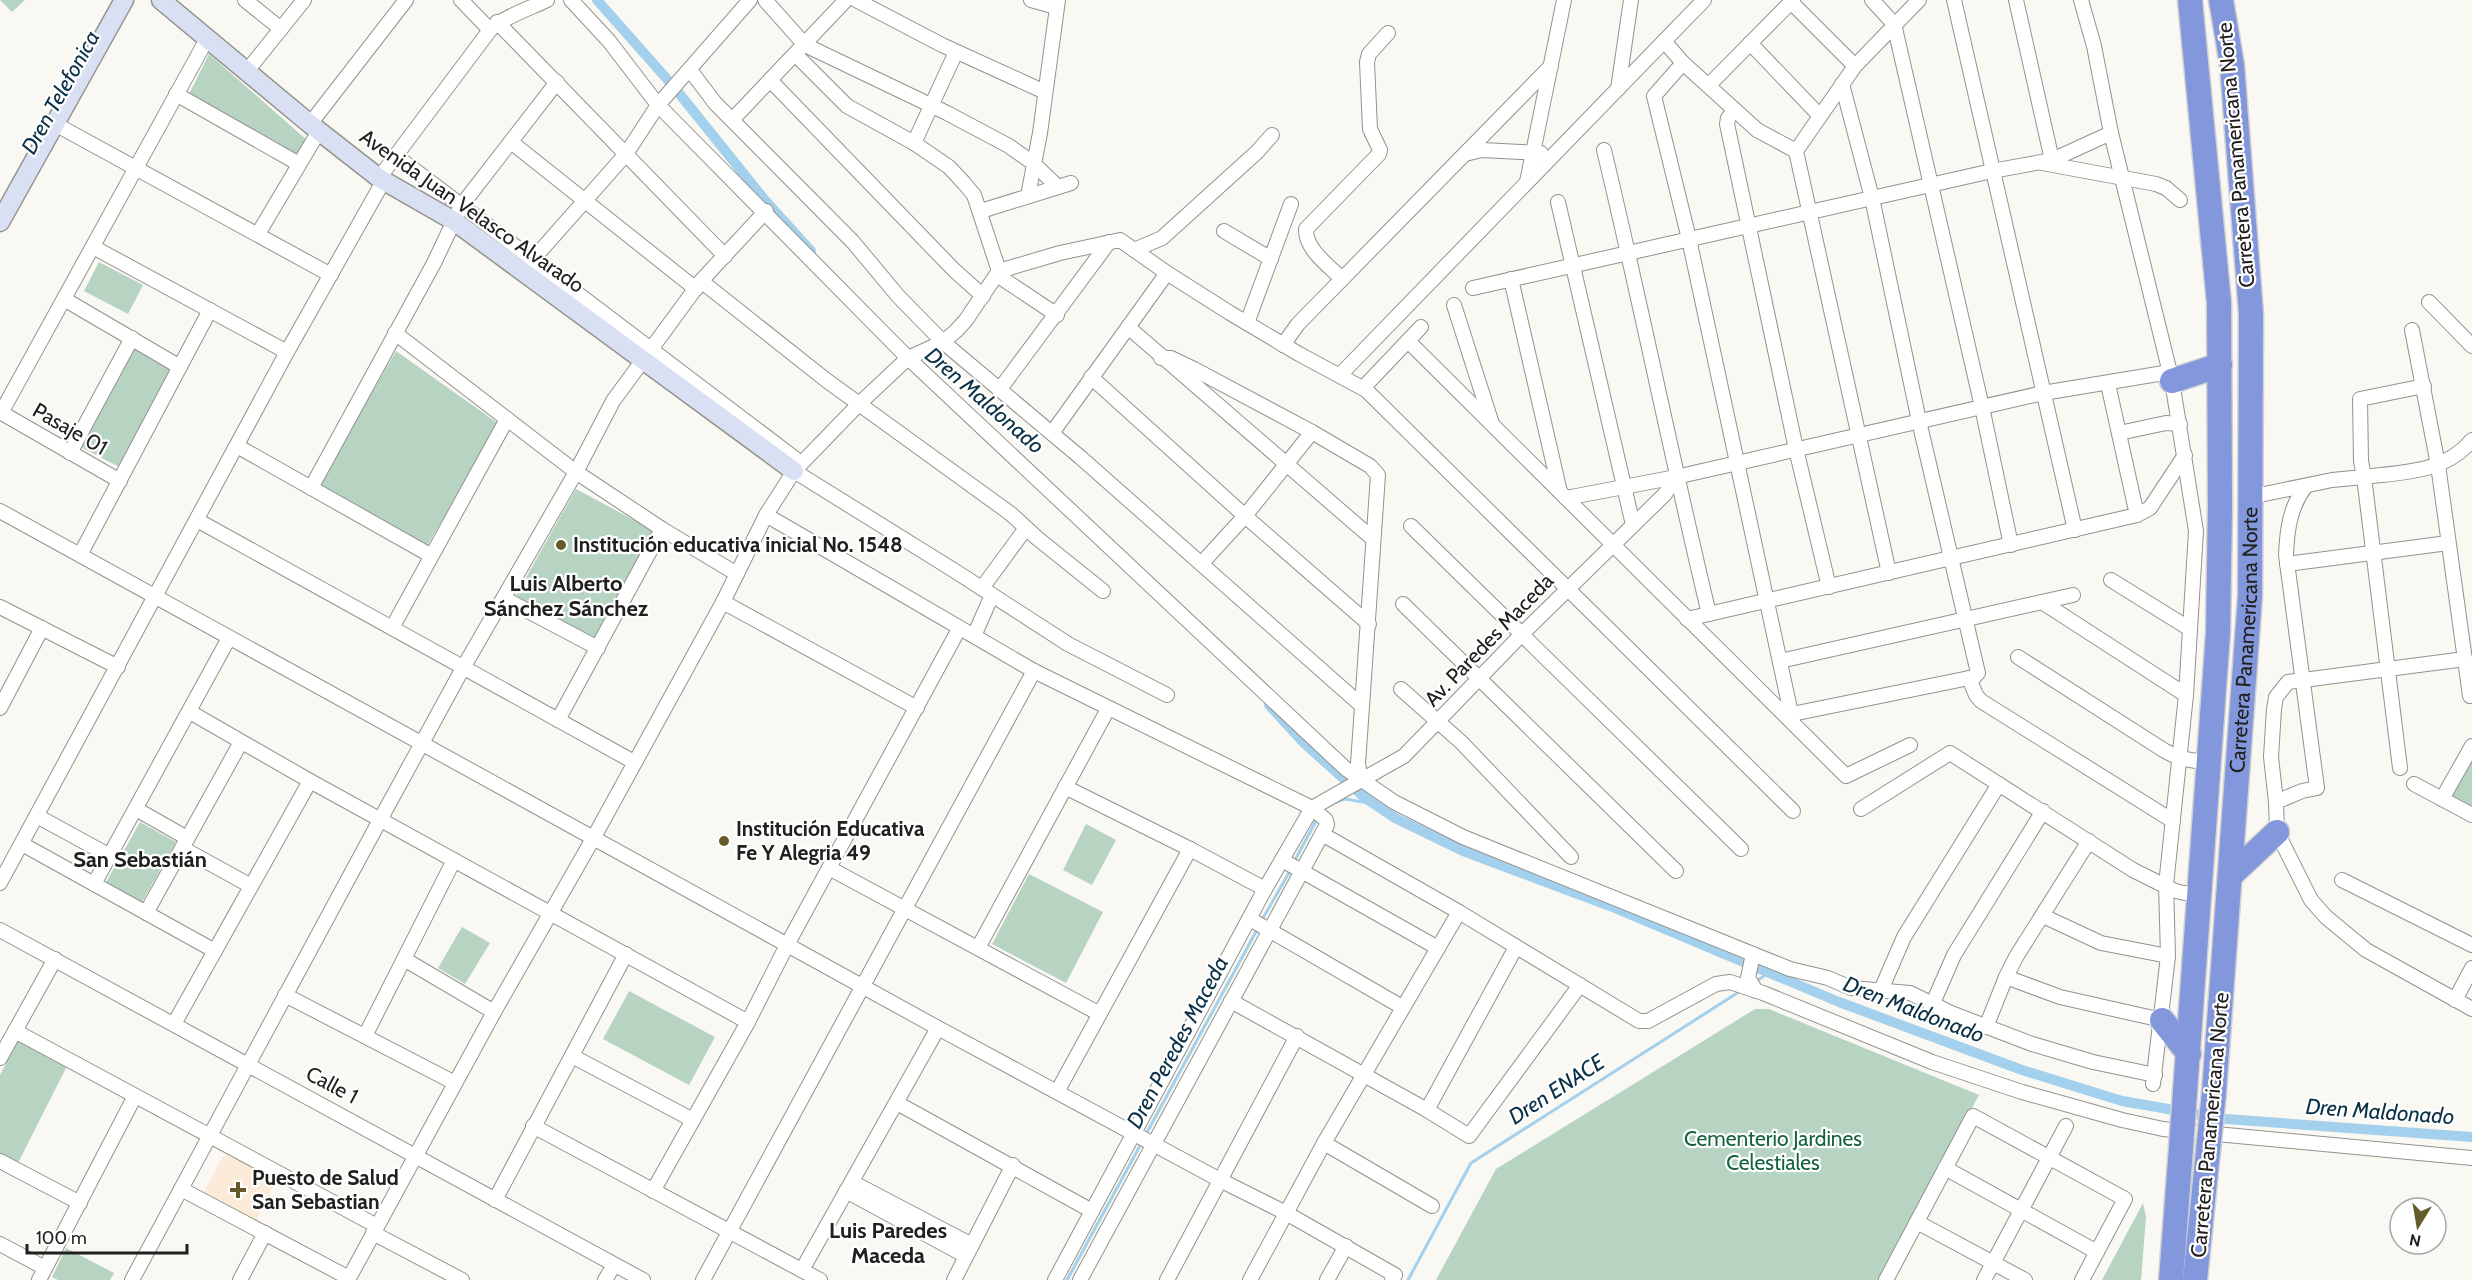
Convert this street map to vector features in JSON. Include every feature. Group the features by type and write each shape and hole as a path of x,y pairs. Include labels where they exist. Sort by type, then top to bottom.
{"highway":[{"name":"Carretera Panamericana Norte","path":"2171,1280 2218,633 2219,303 2190,0"},
{"name":"Carretera Panamericana Norte","path":"2195,1280 2214,1092 2250,596 2251,314 2232,65 2222,0"},
{"path":"2171,376 2220,365"},
{"path":"2230,876 2277,832"},
{"path":"2162,1020 2189,1054"}],"street":[{"path":"0,222 124,0"},
{"name":"Avenida Juan Velasco Alvarado","path":"161,0 382,179 458,214 797,467"},
{"path":"245,0 281,29"},
{"path":"247,71 304,0"},
{"path":"258,234 299,164 315,127 406,0"},
{"path":"460,0 494,26 557,82 725,256"},
{"path":"0,883 395,155 494,26 547,0"},
{"path":"571,0 609,41 658,105 766,211 908,358 1346,769 1394,802 1464,837 1790,969 1828,978 1851,988 1910,993 1986,1027 2032,1044 2154,1079 2169,956 2166,885 2186,695 2196,531 2171,376 2111,133 2094,46 2081,0"},
{"path":"528,265 626,154 658,105 750,0"},
{"path":"765,0 800,50 847,106 914,143 949,167 974,195 981,211 998,273 1057,315"},
{"path":"732,120 846,0"},
{"path":"856,0 956,52 1045,92"},
{"path":"1028,196 1040,133 1057,4 1031,0"},
{"path":"1527,182 1564,0"},
{"path":"1618,89 1631,0"},
{"path":"1340,375 1704,0"},
{"path":"1872,0 1894,24 1982,407 2011,545"},
{"path":"1889,573 1796,151 1855,66 1919,0"},
{"path":"1954,0 2075,530"},
{"path":"2016,0 2052,160"},
{"path":"1709,85 1792,1 1855,66"},
{"path":"1342,279 1309,244 1305,236 1306,229 1380,150 1370,129 1367,62 1369,54 1388,33"},
{"path":"1,413 207,39"},
{"path":"1664,41 1683,63 1757,130 1796,151"},
{"path":"1750,43 1819,115"},
{"path":"800,50 931,105 1010,146 1065,185 981,211"},
{"path":"914,143 956,52"},
{"path":"1683,63 1654,96 1689,239 1735,462 1792,719"},
{"path":"1283,345 1298,324 1551,66"},
{"path":"690,70 715,103 853,242 898,296 943,342 1202,563 1361,705"},
{"path":"770,80 982,296"},
{"path":"311,488 434,263 458,214 557,82"},
{"path":"1792,719 1970,678 1978,674 1919,421 1872,198 1842,84"},
{"path":"176,94 299,164"},
{"path":"1735,110 1728,118 1727,124 1796,449 1829,587"},
{"path":"55,124 331,275"},
{"path":"1473,288 1992,171 2052,160 2111,133"},
{"path":"1134,250 1162,238 1257,152 1272,135"},
{"path":"511,142 699,285 1011,514 1103,591"},
{"path":"1465,154 1482,150 1555,153"},
{"path":"1604,150 1629,253 1676,477 1709,614"},
{"path":"395,155 458,214"},
{"path":"2037,162 2123,180 2156,184 2166,188 2180,200"},
{"path":"1558,202 1633,525"},
{"path":"1247,323 1291,204"},
{"path":"132,1280 380,820 576,472 613,401 699,285 766,211"},
{"path":"1224,231 1271,259"},
{"path":"180,1189 349,1279 549,912 594,837 723,602 766,515 797,467 908,358 943,342 966,320 998,273 1060,253 1120,240 1167,273 1283,345 1363,388 1793,811"},
{"path":"1000,389 1109,242"},
{"path":"93,247 287,352"},
{"path":"1052,433 1167,273"},
{"path":"1511,279 1563,495"},
{"path":"64,299 180,367"},
{"path":"2429,303 2472,346"},
{"path":"1454,306 1492,426"},
{"path":"80,555 210,310"},
{"path":"1128,327 1373,540"},
{"path":"1363,388 1421,327"},
{"path":"2412,330 2438,465 2470,696"},
{"path":"395,333 576,472 662,529 736,574"},
{"path":"70,453 132,338"},
{"path":"1408,341 1687,619 1792,719 1846,776 1910,745"},
{"path":"1161,358 1171,358 1194,369 1312,432 1375,470 1378,475 1369,624 1361,705 1358,764 1361,779"},
{"path":"1563,495 1676,477 2043,393 2171,376"},
{"path":"1091,377 1369,624"},
{"path":"2108,384 2137,515"},
{"path":"2400,768 2361,461 2360,399 2424,386"},
{"name":"Pasaje 01","path":"1,413 120,481"},
{"path":"392,628 430,555 507,419"},
{"path":"2119,433 2166,423 2180,424"},
{"path":"1202,563 1245,516 1312,432"},
{"path":"237,446 430,555"},
{"path":"2250,496 2332,480 2438,465 2470,448"},
{"path":"1687,619 2137,515 2150,508 2185,455"},
{"path":"797,467 1068,644 1167,695"},
{"name":"Av. Paredes Maceda","path":"1312,808 1404,756 1523,633 1665,495 1676,477"},
{"path":"2276,802 2302,791 2317,788 2287,564 2290,518 2295,500 2306,486"},
{"path":"0,511 938,1028 1346,1246 1395,1275 1392,1280"},
{"path":"766,515 1034,671 1312,808 1326,820 1327,825 1302,872 1080,1280"},
{"path":"197,520 634,762"},
{"path":"1411,526 1523,633 1741,849"},
{"path":"974,636 987,591 1026,528"},
{"path":"558,720 662,529"},
{"path":"2287,564 2448,543"},
{"path":"2111,580 2190,629"},
{"path":"1780,661 2073,595"},
{"path":"505,599 598,648"},
{"path":"723,602 917,708"},
{"path":"2042,602 2186,695"},
{"path":"1403,604 1676,871"},
{"path":"0,607 118,667"},
{"path":"0,708 4,692 42,628"},
{"path":"653,1191 748,1022 787,945 959,629"},
{"path":"94,884 229,638"},
{"path":"2018,657 2154,745 2179,758 2208,763"},
{"path":"2465,659 2288,682 2279,692 2274,703 2271,757 2277,832 2311,900 2366,950 2472,1009"},
{"path":"703,1280 1034,671"},
{"path":"1970,678 1981,701 2173,821"},
{"path":"1401,689 1461,742 1571,857"},
{"path":"978,948 1108,709"},
{"path":"190,712 380,820 748,1022"},
{"path":"146,913 241,741"},
{"path":"2442,799 2472,746"},
{"path":"1861,809 1950,753 2133,870 2175,891 2199,896"},
{"path":"174,1024 310,781"},
{"path":"1881,990 1904,938 1999,784"},
{"path":"2414,784 2472,815"},
{"path":"1065,787 1265,889"},
{"path":"1055,1280 1265,889 1312,808"},
{"path":"136,809 251,886"},
{"path":"1933,1003 1954,955 2043,811"},
{"path":"37,816 110,856"},
{"path":"1322,834 1459,912 1639,1021 1648,1021 1722,982 1756,991 1932,1062 2022,1092 2122,1120 2163,1129 2472,1158"},
{"path":"1986,1027 2006,977 2089,841"},
{"path":"22,844 215,951"},
{"path":"1057,1092 1098,1013 1190,849"},
{"path":"365,1036 454,860"},
{"path":"1281,860 1438,948"},
{"path":"829,868 1098,1013"},
{"path":"2342,880 2472,945"},
{"path":"1250,1280 1324,1143 1459,912"},
{"path":"2043,916 2101,943 2125,950 2169,956"},
{"path":"1250,920 1402,1007"},
{"name":"Calle 1","path":"0,930 643,1280"},
{"path":"1427,1110 1516,947"},
{"path":"495,1200 626,954"},
{"path":"1753,954 1748,978 1756,991"},
{"path":"0,1058 55,959"},
{"path":"404,959 494,1012"},
{"path":"2455,1000 2472,968"},
{"path":"2006,977 2060,997 2162,1020"},
{"path":"1231,1000 1298,1036 1469,1136 1580,985"},
{"path":"285,995 455,1083"},
{"path":"802,1270 938,1028"},
{"path":"15,1031 210,1136 457,1279"},
{"path":"1167,1280 1298,1036"},
{"path":"572,1056 693,1120"},
{"path":"0,1244 42,1274 135,1096"},
{"path":"897,1103 1013,1165 1092,1211"},
{"path":"1892,1278 1917,1222 1973,1116 2125,1199 2082,1280"},
{"path":"1984,1280 2066,1125"},
{"path":"533,1126 820,1280"},
{"path":"1324,1143 1432,1206"},
{"path":"0,1161 80,1203"},
{"path":"954,1280 1013,1165"},
{"path":"1945,1168 2097,1252"},
{"path":"849,1186 969,1251"},
{"path":"1917,1222 2025,1280"},
{"path":"240,1280 265,1233"},
{"path":"1327,1280 1346,1246"},
{"path":"605,1280 614,1265"}],"shaded area":[{"name":"Puesto de Salud San Sebastian","path":"231,1155 272,1177 275,1183 256,1221 201,1197 223,1156"}],"green space":[{"path":"0,0 25,0 12,12"},
{"path":"209,54 307,140 297,156 188,96"},
{"path":"99,262 143,285 128,314 84,291"},
{"path":"133,348 172,370 121,468 79,446"},
{"path":"396,351 499,424 427,546 317,486"},
{"path":"576,489 651,529 652,534 596,637 592,639 515,597"},
{"path":"2472,759 2472,808 2451,797"},
{"path":"140,822 176,842 141,904 105,884"},
{"path":"1086,824 1116,840 1092,885 1063,870"},
{"path":"1029,874 1103,912 1066,983 992,944"},
{"path":"462,927 490,943 465,984 438,968"},
{"path":"629,991 715,1037 689,1085 603,1039"},
{"name":"Cementerio Jardines Celestiales","path":"1755,1009 1769,1009 1979,1095 1881,1280 1436,1280 1496,1169"},
{"path":"18,1040 67,1066 17,1165 0,1156 0,1075"},
{"path":"2143,1203 2146,1217 2141,1280 2102,1280"},
{"path":"66,1248 114,1273 110,1280 58,1280 52,1277"}],"waterway":[{"name":"Dren Maldonado","path":"597,0 674,87 764,199 811,251"},
{"name":"Dren Maldonado","path":"1269,705 1304,743 1364,797 1395,818 1463,851 1610,906 1839,1002 2022,1070 2122,1101 2226,1119 2472,1137"},
{"name":"Dren Maldonado","path":"1336,802 1345,799 1374,804"},
{"name":"Dren Peredes Maceda","path":"1294,862 1318,817"},
{"name":"Dren Peredes Maceda","path":"1262,920 1290,871"},
{"name":"Dren Peredes Maceda","path":"1145,1136 1258,928"},
{"name":"Dren ENACE","path":"1755,982 1770,972"},
{"name":"Dren ENACE","path":"1408,1280 1471,1163 1742,990"},
{"name":"Dren Peredes Maceda","path":"1067,1280 1142,1142"}],"place":[{"name":"Institución educativa inicial No. 1548","path":"561,545"},
{"name":"Institución Educativa Fe Y Alegria 49","path":"724,841"},
{"name":"Puesto de Salud San Sebastian","path":"238,1190"}],"district":[{"name":"Luis Alberto Sánchez Sánchez","path":"566,596"},
{"name":"San Sebastián","path":"140,859"},
{"name":"Luis Paredes Maceda","path":"888,1242"}],"water label":[{"name":"Dren Telefonica","path":"60,92"}]}
